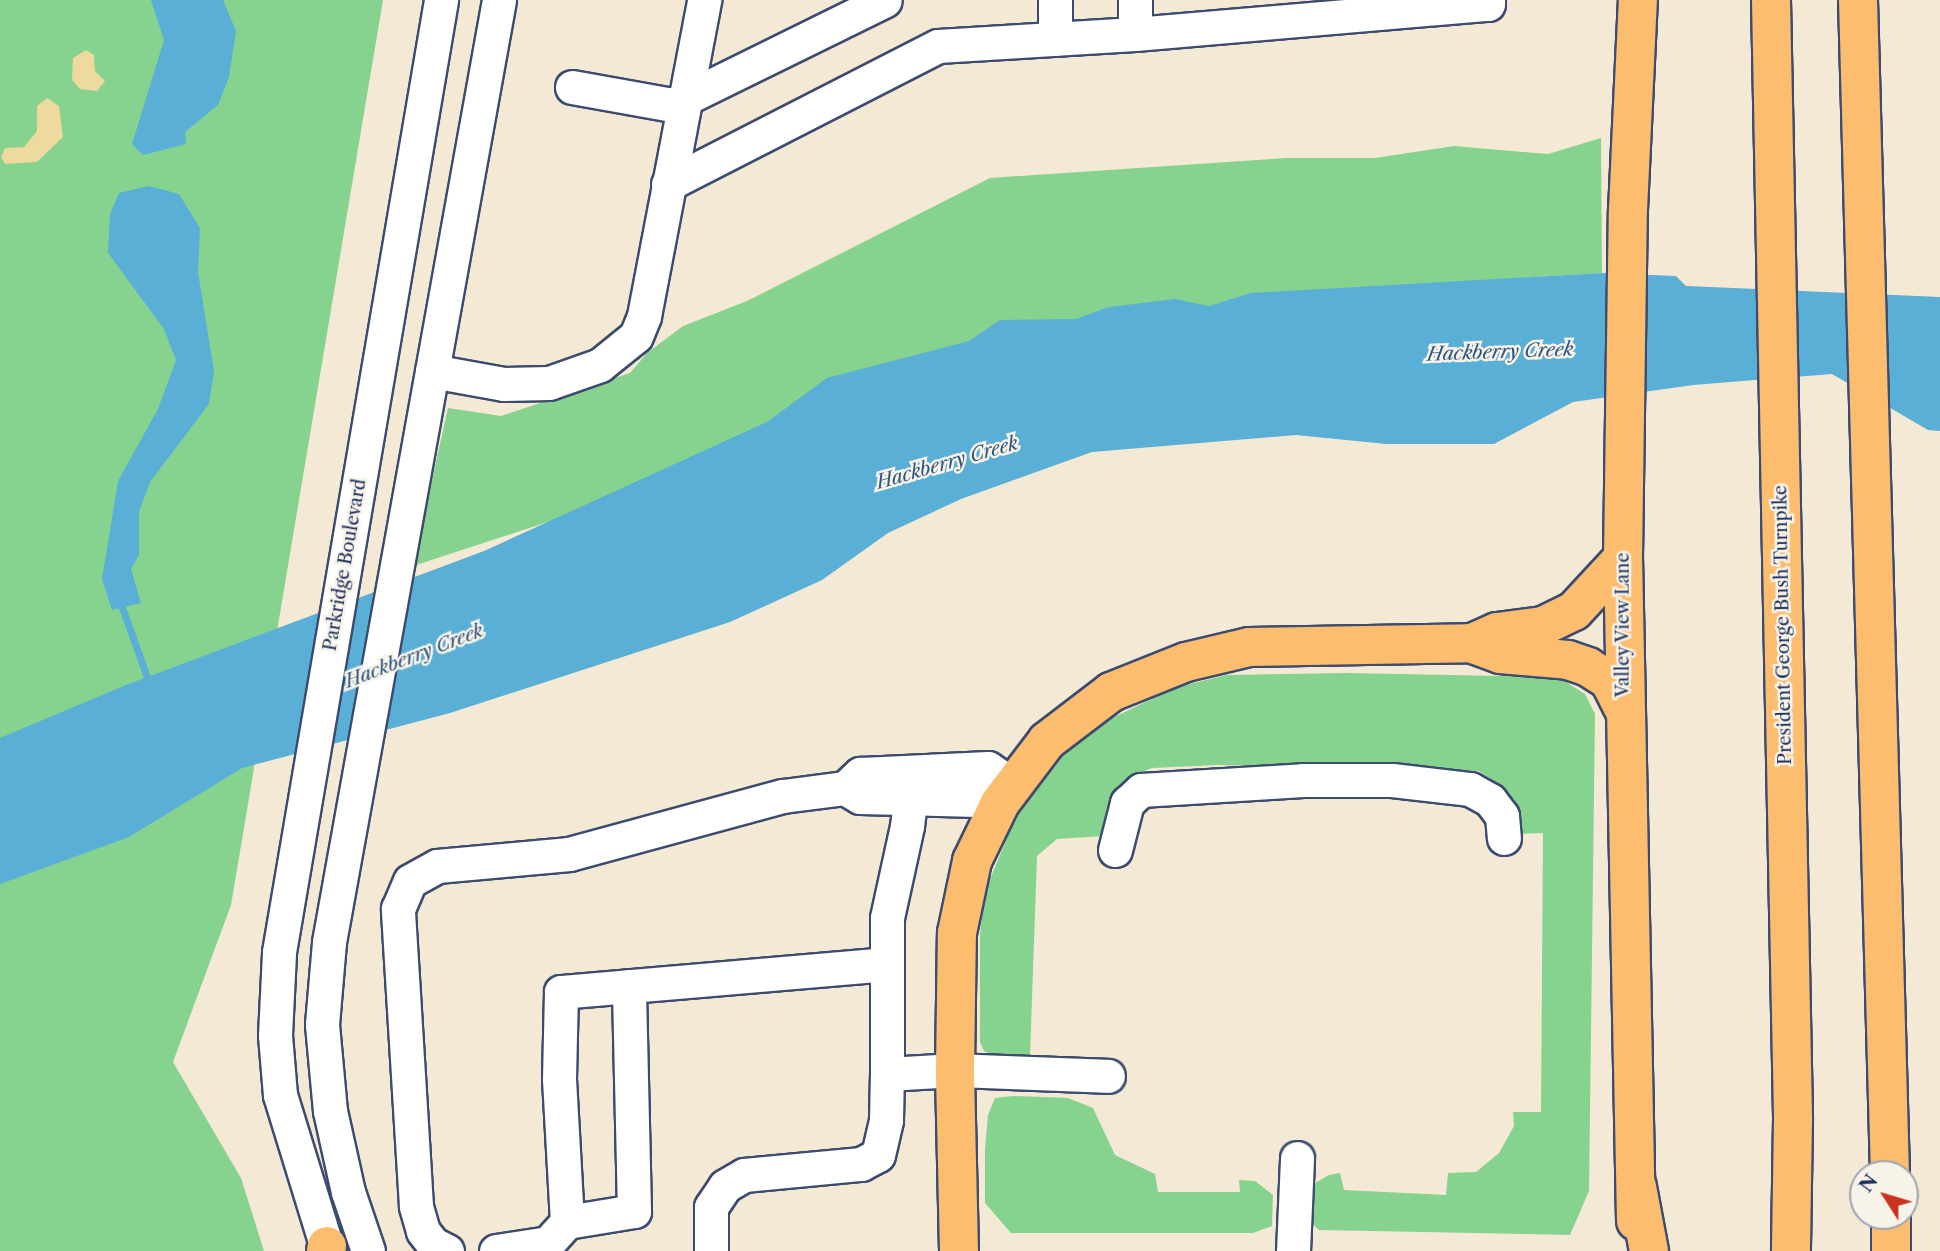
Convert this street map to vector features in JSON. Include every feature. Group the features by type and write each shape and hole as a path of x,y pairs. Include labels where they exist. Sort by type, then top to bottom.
{"main road":[{"name":"Valley View Lane","path":"1636,1251 1637,1148 1624,710 1623,558 1629,211 1638,0"},
{"name":"President George Bush Turnpike","path":"1771,0 1778,214 1793,1120 1791,1251"},
{"path":"1858,0 1890,1160"},
{"path":"1471,643 1497,632 1543,626 1574,611 1623,558"},
{"path":"960,1251 955,1070 957,933 972,861 1011,783 1047,741 1111,692 1186,662 1249,647 1471,643 1500,654 1568,660 1588,667 1609,680 1624,710"},
{"path":"1637,1187 1649,1251"},
{"path":"1891,1230 1891,1251"}],"street":[{"name":"Parkridge Boulevard","path":"327,1250 280,1095 275,1035 279,951 441,0"},
{"path":"368,1251 348,1192 330,1111 322,1024 329,942 347,856 409,483 499,0"},
{"path":"432,371 504,384 549,383 584,373 626,347 642,327 704,0"},
{"path":"572,87 672,105 885,0"},
{"path":"1055,0 1055,39"},
{"path":"1135,0 1135,34"},
{"path":"668,184 938,46 1135,34 1489,4 1489,0"},
{"path":"1115,849 1127,803 1141,790 1303,780 1392,780 1470,789 1490,800 1502,816 1504,838"},
{"path":"447,1251 423,1231 416,1206 398,909 410,881 437,866 569,854 783,796 845,788 860,797 912,784 978,800 1011,783"},
{"path":"711,1251 711,1207 725,1186 744,1175 861,1164 878,1155 886,1120 887,918 912,784"},
{"path":"567,1222 559,1079 561,992 886,964"},
{"path":"496,1251 548,1243 567,1222 634,1211 629,986"},
{"path":"887,1074 955,1070 1108,1076"},
{"path":"1293,1251 1297,1158"}],"green space":[{"path":"0,0 383,0 231,905 173,1062 241,1178 264,1251 0,1251"},
{"path":"1601,138 1602,273 1425,284 1209,306 413,566 448,408 501,416 630,373 647,353 683,326 747,301 990,178 1286,158 1375,158 1454,146 1548,154"},
{"path":"1347,673 1558,677 1585,694 1595,714 1589,1191 1570,1235 1319,1230 1308,1219 1315,1183 1329,1175 1340,1173 1344,1190 1446,1195 1448,1173 1476,1172 1499,1153 1514,1126 1513,1112 1541,1112 1543,833 1517,834 1516,806 1500,785 1479,771 1217,765 1152,768 1136,774 1122,785 1106,809 1104,836 1057,839 1037,856 1030,1056 996,1056 984,1051 980,1042 980,934 985,891 1016,817 1070,747 1108,720 1177,687 1227,675"},
{"path":"995,1098 1068,1098 1093,1108 1115,1155 1155,1174 1158,1192 1240,1192 1239,1180 1255,1181 1273,1195 1272,1226 1253,1233 1011,1233 985,1203 985,1149 988,1115"}],"sand":[{"path":"86,50 94,55 95,71 105,81 97,91 80,89 72,80 73,58"},
{"path":"47,98 59,106 63,137 37,162 5,164 1,157 5,148 24,147 37,131 37,106"}],"water":[{"path":"151,0 223,0 236,31 229,77 218,105 185,132 186,144 143,155 132,144 164,40"},
{"path":"149,186 179,194 200,228 198,272 214,371 209,404 150,482 139,512 139,555 131,569 141,603 112,610 102,579 118,481 158,409 176,360 164,329 108,253 110,214 119,193"},
{"name":"Hackberry Creek","path":"1602,273 1676,276 1686,286 1940,297 1940,431 1928,430 1832,374 1693,385 1573,402 1494,444 1386,444 1296,435 1092,452 961,499 888,533 822,580 730,622 450,713 242,768 129,837 0,884 0,738 126,685 484,551 767,422 827,378 969,341 1000,320 1076,319 1109,307 1175,299 1209,306 1251,293"}],"waterway":[{"path":"119,599 149,683"}]}
